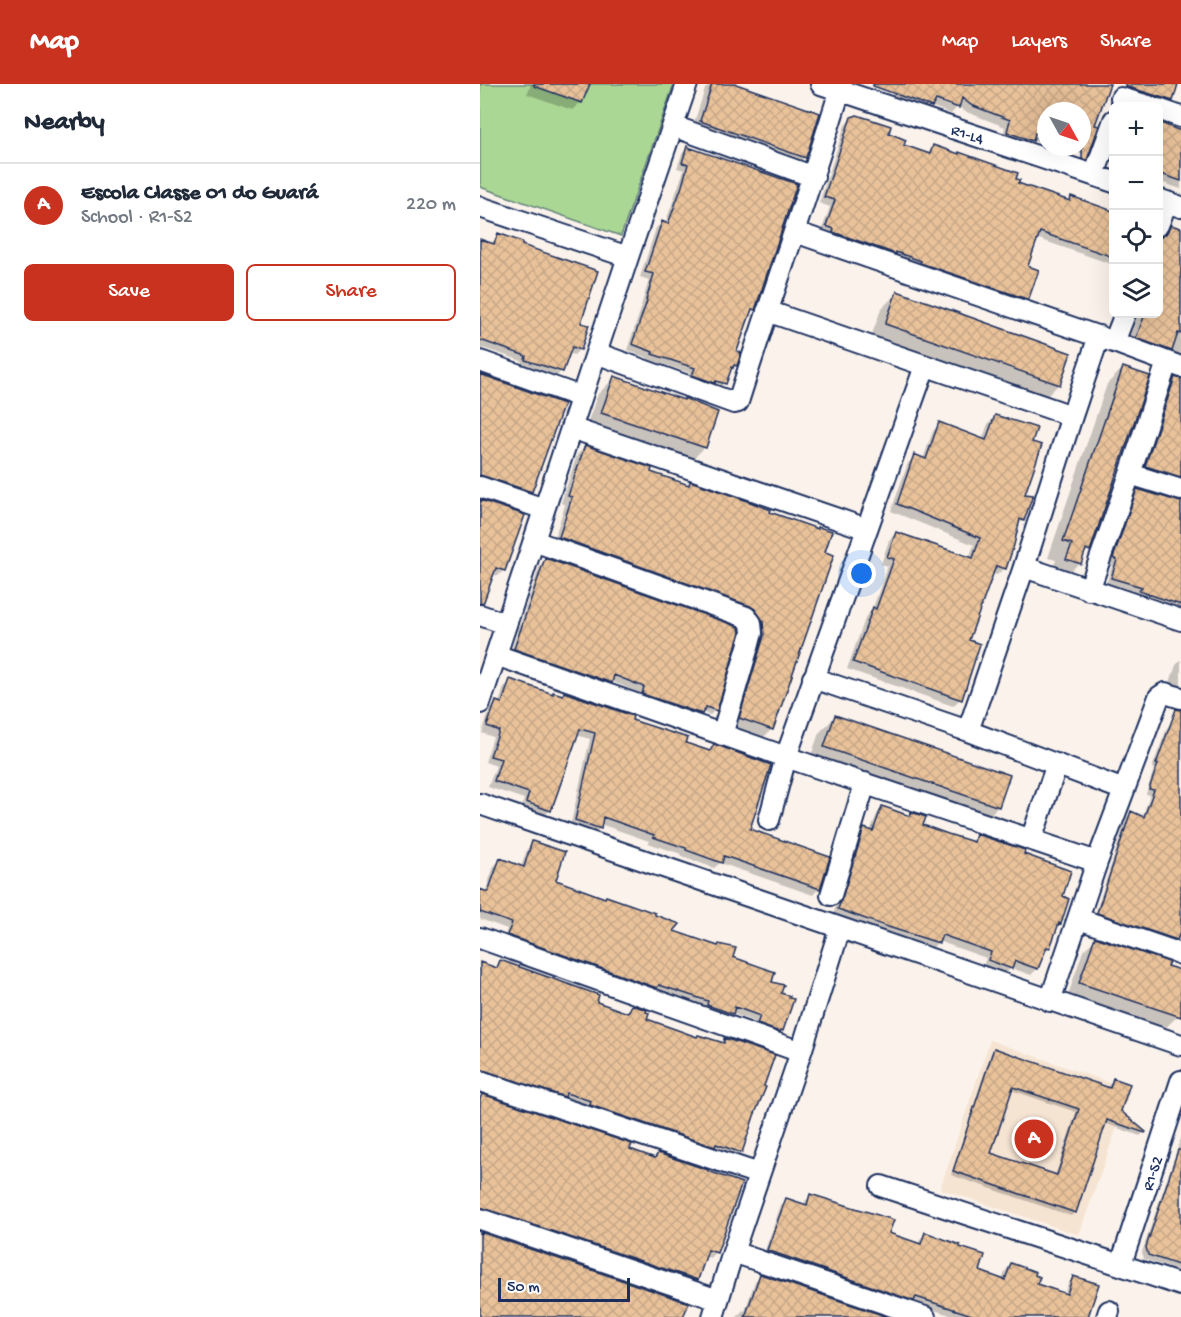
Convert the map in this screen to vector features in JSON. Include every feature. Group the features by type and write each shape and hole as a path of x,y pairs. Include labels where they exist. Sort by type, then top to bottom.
{"street":[{"path":"480,701 687,84"},
{"name":"R1-L4","path":"822,84 1109,181"},
{"path":"596,353 734,403 738,402 767,310 814,177 840,90"},
{"path":"1122,96 1138,102"},
{"path":"1163,112 1181,117"},
{"path":"673,126 814,177"},
{"path":"1094,175 1109,132"},
{"path":"480,207 628,257"},
{"path":"795,232 1174,364 1130,474 1089,590"},
{"path":"767,310 1072,416"},
{"path":"968,731 1072,416 1107,339 1122,318"},
{"path":"480,361 582,397"},
{"path":"770,820 786,757 925,366"},
{"path":"571,428 867,529"},
{"path":"1130,474 1181,490"},
{"path":"480,487 544,509"},
{"path":"534,541 746,617 751,623 752,633 722,735"},
{"path":"1024,567 1181,620"},
{"path":"480,615 506,624"},
{"path":"496,655 722,735 1097,862"},
{"path":"813,678 968,731 1124,790"},
{"path":"1050,1001 1097,862 1159,698 1165,693 1181,698"},
{"path":"1031,840 1057,764"},
{"path":"831,895 865,783"},
{"path":"480,804 1181,1045"},
{"path":"1079,919 1181,954"},
{"path":"480,1219 715,1309 840,928"},
{"path":"480,938 801,1052"},
{"path":"480,1081 759,1173"},
{"name":"R1-S2","path":"1121,1264 1174,1128 1181,1081"},
{"path":"881,1186 1181,1285"},
{"path":"733,1252 925,1317"}],"shaded area":[{"path":"990,1040 1130,1090 1079,1235 940,1189"}],"green space":[{"path":"480,84 674,84 621,236 480,187"}],"building":[{"path":"534,84 590,84 582,103 534,86"},
{"path":"712,84 736,84 820,113 806,158 700,121"},
{"path":"873,84 1110,84 1095,125 1099,126 1091,149 1091,102 1037,102 1037,134 1035,133 1033,141 1007,132 1010,120 971,105 962,98 959,108 936,100 932,107 873,86"},
{"path":"1125,84 1178,84 1173,101 1125,86"},
{"path":"857,115 891,126 889,133 906,140 904,145 930,154 933,145 959,154 959,152 1018,173 1016,179 1020,180 1018,183 1070,201 1071,196 1109,210 1109,256 1040,232 1028,266 1039,270 1027,299 833,232 834,229 826,226 835,200 824,197 851,117"},
{"path":"1163,124 1181,131 1181,181 1163,175"},
{"path":"687,146 797,184 755,310 752,309 737,351 741,353 737,366 732,367 726,384 716,381 715,383 692,375 695,368 652,354 653,352 632,344 654,274 645,272 662,221 668,224 682,186 688,164 682,163"},
{"path":"1171,225 1181,228 1181,334 1178,333 1172,351 1136,338 1144,318 1163,318 1163,236"},
{"path":"498,233 522,242 522,245 598,271 581,323 589,325 581,350 572,347 563,372 525,360 526,356 480,340 480,239 494,244"},
{"path":"897,291 1071,353 1060,385 885,324"},
{"path":"1123,367 1150,376 1090,551 1086,549 1081,564 1066,559 1072,544 1063,541"},
{"path":"480,374 564,404 532,492 480,475"},
{"path":"614,376 684,400 684,398 718,412 706,448 601,413"},
{"path":"1175,377 1181,379 1181,477 1145,466"},
{"path":"995,415 1037,428 1032,442 1042,445 1025,494 1033,495 1024,521 1020,519 1006,569 996,566 969,640 980,644 962,700 853,662 894,559 887,557 896,532 973,558 980,538 897,504 914,454 926,459 939,422 986,440"},
{"path":"585,445 652,468 651,472 689,485 690,481 818,529 818,527 832,531 825,552 834,555 773,730 739,718 764,636 763,621 755,609 559,537 572,497 568,496"},
{"path":"1137,489 1181,502 1181,605 1139,591 1142,587 1111,578 1117,560 1113,558"},
{"path":"480,500 525,515 505,571 496,568 483,604 480,603"},
{"path":"545,558 739,627 740,632 717,711 706,707 702,714 642,694 644,687 614,675 612,683 514,649"},
{"path":"510,679 553,694 553,692 563,695 564,692 633,716 632,720 688,738 686,743 710,751 714,744 771,765 750,829 830,857 820,889 724,856 722,863 603,817 601,829 575,820 595,733 580,729 551,811 526,802 529,793 494,781 501,759 490,756 499,731 487,726 496,701 502,703"},
{"path":"1176,709 1181,710 1181,930 1177,940 1097,913 1131,811 1144,817 1154,790 1149,789 1158,764 1156,764"},
{"path":"835,715 1010,775 999,807 824,747"},
{"path":"882,806 910,816 911,812 926,817 923,825 948,834 974,842 976,834 1025,850 1024,854 1071,871 1063,896 1069,899 1061,924 1059,923 1050,948 1047,947 1038,969 1015,961 1012,969 988,960 991,952 942,935 939,943 838,909 864,828 873,831"},
{"path":"532,841 565,852 556,880 655,913 655,915 680,924 674,931 718,946 719,944 736,948 733,957 775,972 772,982 784,985 781,993 794,999 783,1031 757,1024 760,1016 735,1007 733,1014 707,1005 708,1001 659,985 657,988 507,935 512,923 480,912 480,889 488,892 500,858 524,867"},
{"path":"1095,937 1169,962 1167,966 1181,970 1181,1017 1079,983"},
{"path":"500,960 599,995 597,1002 628,1013 632,1005 647,1010 646,1012 649,1013 647,1019 697,1037 698,1035 724,1043 724,1038 775,1055 742,1153 716,1144 715,1147 590,1105 591,1101 566,1093 565,1097 480,1069 480,962 497,968"},
{"path":"994,1048 1110,1088 1113,1078 1130,1084 1121,1111 1146,1132 1107,1120 1076,1213 953,1171","holes":["1013,1087 1079,1109 1057,1175 991,1153"]},
{"path":"482,1094 632,1144 630,1149 655,1158 658,1153 742,1183 717,1253 708,1250 698,1280 480,1207 480,1099"},
{"path":"1178,1150 1181,1150 1181,1266 1148,1255 1146,1247"},
{"path":"810,1194 894,1220 889,1233 921,1244 925,1232 985,1255 980,1271 1005,1280 1011,1263 1036,1272 1035,1275 1040,1277 1037,1284 1067,1294 1073,1276 1099,1284 1088,1317 978,1317 916,1297 914,1301 767,1250 786,1198 807,1205"},
{"path":"480,1232 689,1303 683,1317 480,1317"},
{"path":"760,1274 888,1317 745,1317"}],"place":[{"name":"Escola Classe 01 do Guará","path":"1034,1139"}]}
